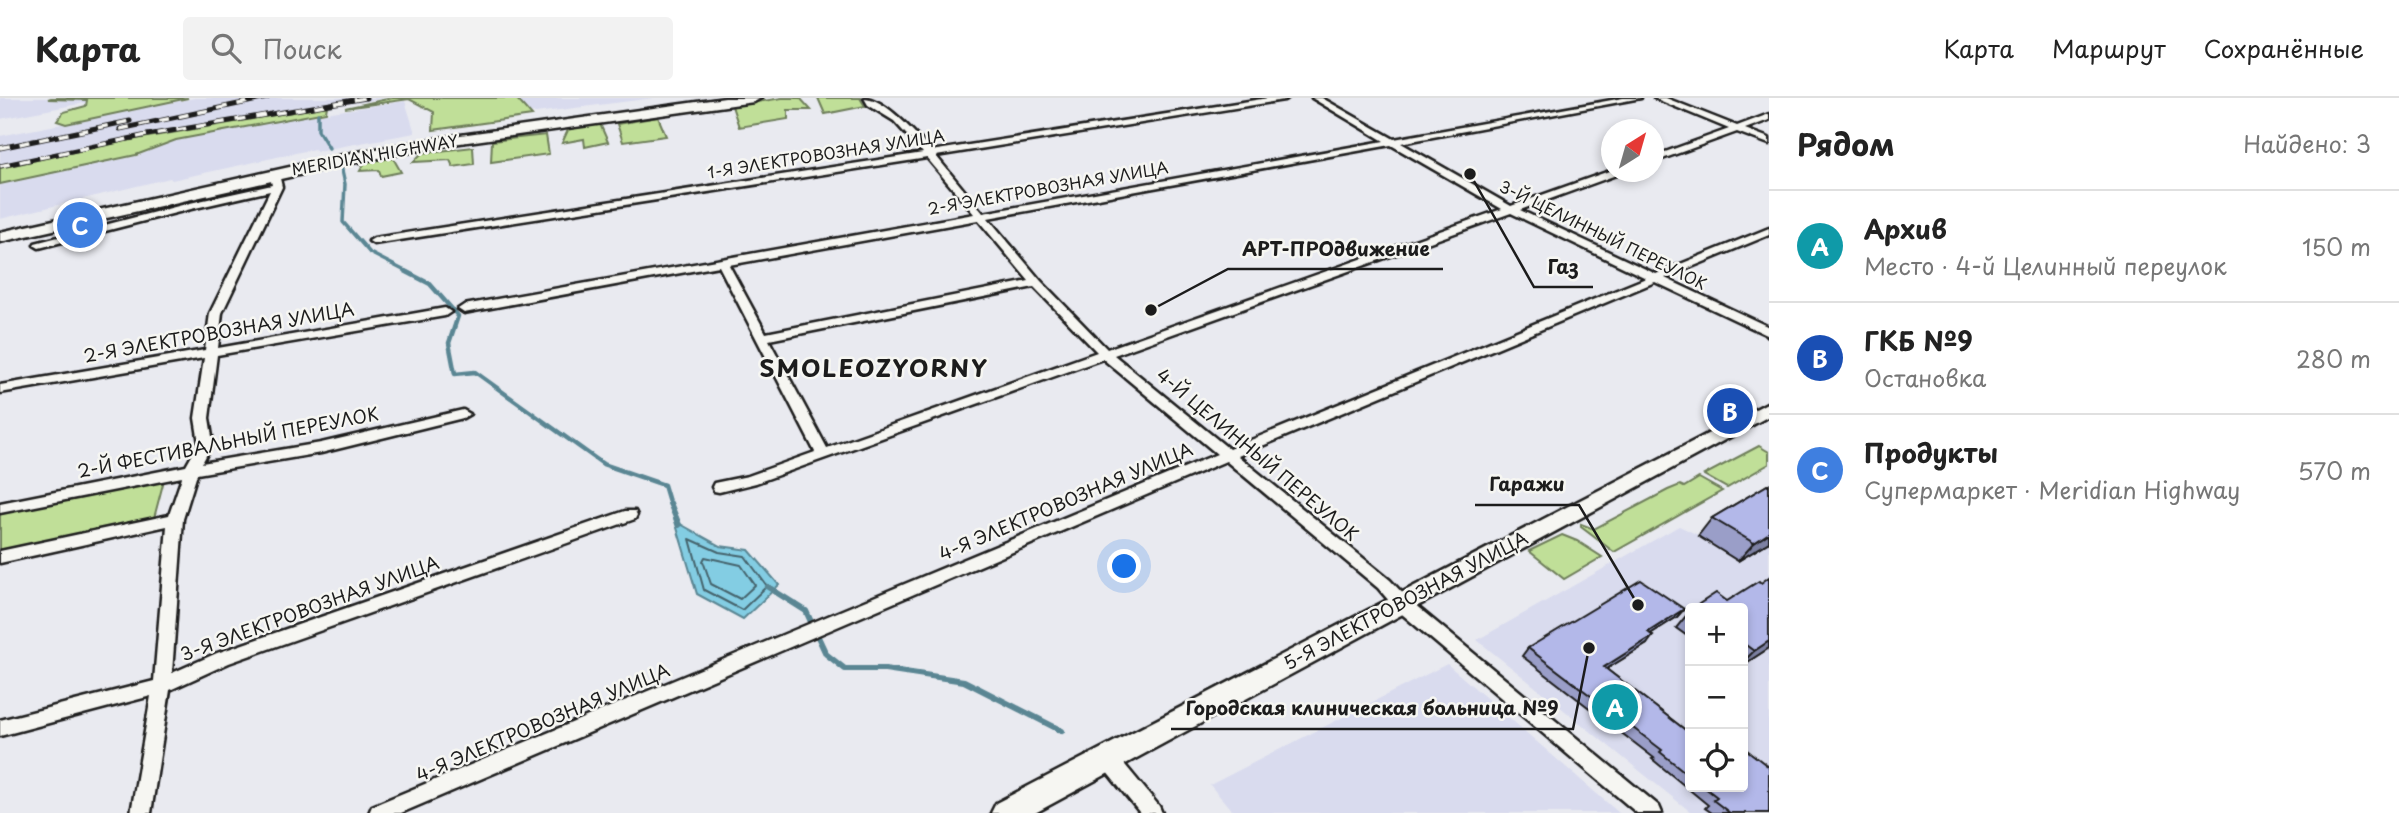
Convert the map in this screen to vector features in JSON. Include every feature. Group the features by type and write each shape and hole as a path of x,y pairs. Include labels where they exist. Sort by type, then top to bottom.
{"main road":[{"name":"MERIDIAN HIGHWAY","path":"0,237 274,175 375,145 705,98"},
{"name":"MERIDIAN HIGHWAY","path":"0,227 453,140 754,98"}],"street":[{"name":"4-Й ЦЕЛИННЫЙ ПЕРЕУЛОК","path":"869,98 871,103 897,119 1037,283 1105,354 1225,456 1384,584 1402,604 1652,813"},
{"name":"1-Я ЭЛЕКТРОВОЗНАЯ УЛИЦА","path":"374,241 607,207 928,153 1284,98"},
{"name":"3-Й ЦЕЛИННЫЙ ПЕРЕУЛОК","path":"1316,98 1508,208 1769,332"},
{"name":"2-Я ЭЛЕКТРОВОЗНАЯ УЛИЦА","path":"464,309 1637,98"},
{"path":"1658,98 1769,141"},
{"path":"1664,156 1769,117"},
{"path":"39,245 190,206 274,175"},
{"path":"141,813 162,686 175,519 191,470 206,443 202,418 213,352 216,313 274,175"},
{"path":"719,487 751,480 1601,177"},
{"name":"4-Я ЭЛЕКТРОВОЗНАЯ УЛИЦА","path":"379,813 1225,456 1769,231"},
{"path":"722,261 824,454"},
{"path":"761,338 1037,283"},
{"name":"2-Я ЭЛЕКТРОВОЗНАЯ УЛИЦА","path":"0,390 444,312"},
{"name":"5-Я ЭЛЕКТРОВОЗНАЯ УЛИЦА","path":"1006,813 1769,408"},
{"name":"2-Й ФЕСТИВАЛЬНЫЙ ПЕРЕУЛОК","path":"0,508 191,470 321,448 463,414"},
{"name":"3-Я ЭЛЕКТРОВОЗНАЯ УЛИЦА","path":"0,728 162,686 223,658 630,515"},
{"path":"0,557 175,519"},
{"path":"1109,760 1152,813"}],"shaded area":[{"path":"0,98 110,98 0,119"},
{"path":"195,98 386,98 283,114 0,169 0,136"},
{"path":"506,98 654,98 504,117"},
{"path":"405,101 415,133 317,151 314,149 172,180 170,178 0,219 0,185 137,156 174,141 266,122"},
{"path":"1769,493 1769,813 1692,813 1477,640 1679,526 1698,535"},
{"path":"1447,664 1619,813 1234,813 1210,785"}],"green space":[{"path":"188,98 66,124 57,121 64,112 86,106 87,100 48,99"},
{"path":"392,98 516,98 532,116 433,130 434,112 409,99 345,108"},
{"path":"782,98 800,98 811,110 788,110 788,119 739,127 732,106"},
{"path":"818,98 860,98 865,106 825,114"},
{"path":"327,106 326,112 176,140 136,155 0,184 0,168 119,142"},
{"path":"658,117 666,136 623,142 617,124"},
{"path":"600,124 608,142 585,147 584,139 562,143 569,128"},
{"path":"546,135 549,154 491,162 492,141"},
{"path":"473,147 474,164 453,167 450,160 413,162 422,153"},
{"path":"393,158 401,172 381,176 379,170 360,171 365,162"},
{"path":"1759,446 1769,452 1769,464 1727,488 1704,475"},
{"path":"1699,478 1722,491 1614,552 1581,527 1581,524 1594,529 1668,490 1680,485 1684,487"},
{"path":"164,480 154,518 0,551 0,512"},
{"path":"1562,535 1602,557 1564,579 1529,551"}],"water":[{"path":"675,521 720,546 749,550 779,585 743,619 697,594"}],"building":[{"path":"1769,484 1769,533 1754,543 1712,518"},
{"path":"1769,577 1769,641 1754,651 1748,647 1748,603 1701,603 1716,593 1727,601 1759,581 1761,583"},
{"path":"1641,580 1684,609 1648,632 1653,636 1604,667 1685,730 1685,772 1660,752 1662,750 1528,648"},
{"path":"1748,751 1769,767 1769,813 1730,813 1713,800 1717,797 1710,792 1748,792"}],"waterway":[{"path":"318,114 318,130 329,148"},
{"path":"342,170 345,184 343,222 370,253 409,273"},
{"path":"405,271 430,284 458,316 449,343 455,374 475,372 603,464 664,485 670,505"},
{"path":"670,503 679,525"},
{"path":"768,587 806,611 826,654 845,669 885,669 964,681 1062,731"}],"railway":[{"path":"120,129 267,98"},
{"path":"0,166 147,135 366,98"},
{"path":"0,148 130,121"}],"place":[{"name":"Газ","path":"1470,174"},
{"name":"Продукты","path":"80,225"},
{"name":"АРТ-ПРОдвижение","path":"1151,310"},
{"name":"ГКБ №9","path":"1730,411"},
{"name":"Гаражи","path":"1638,605"},
{"name":"Городская клиническая больница №9","path":"1589,648"},
{"name":"Архив","path":"1615,707"}],"district":[{"name":"SMOLEOZYORNY","path":"874,369"}]}
